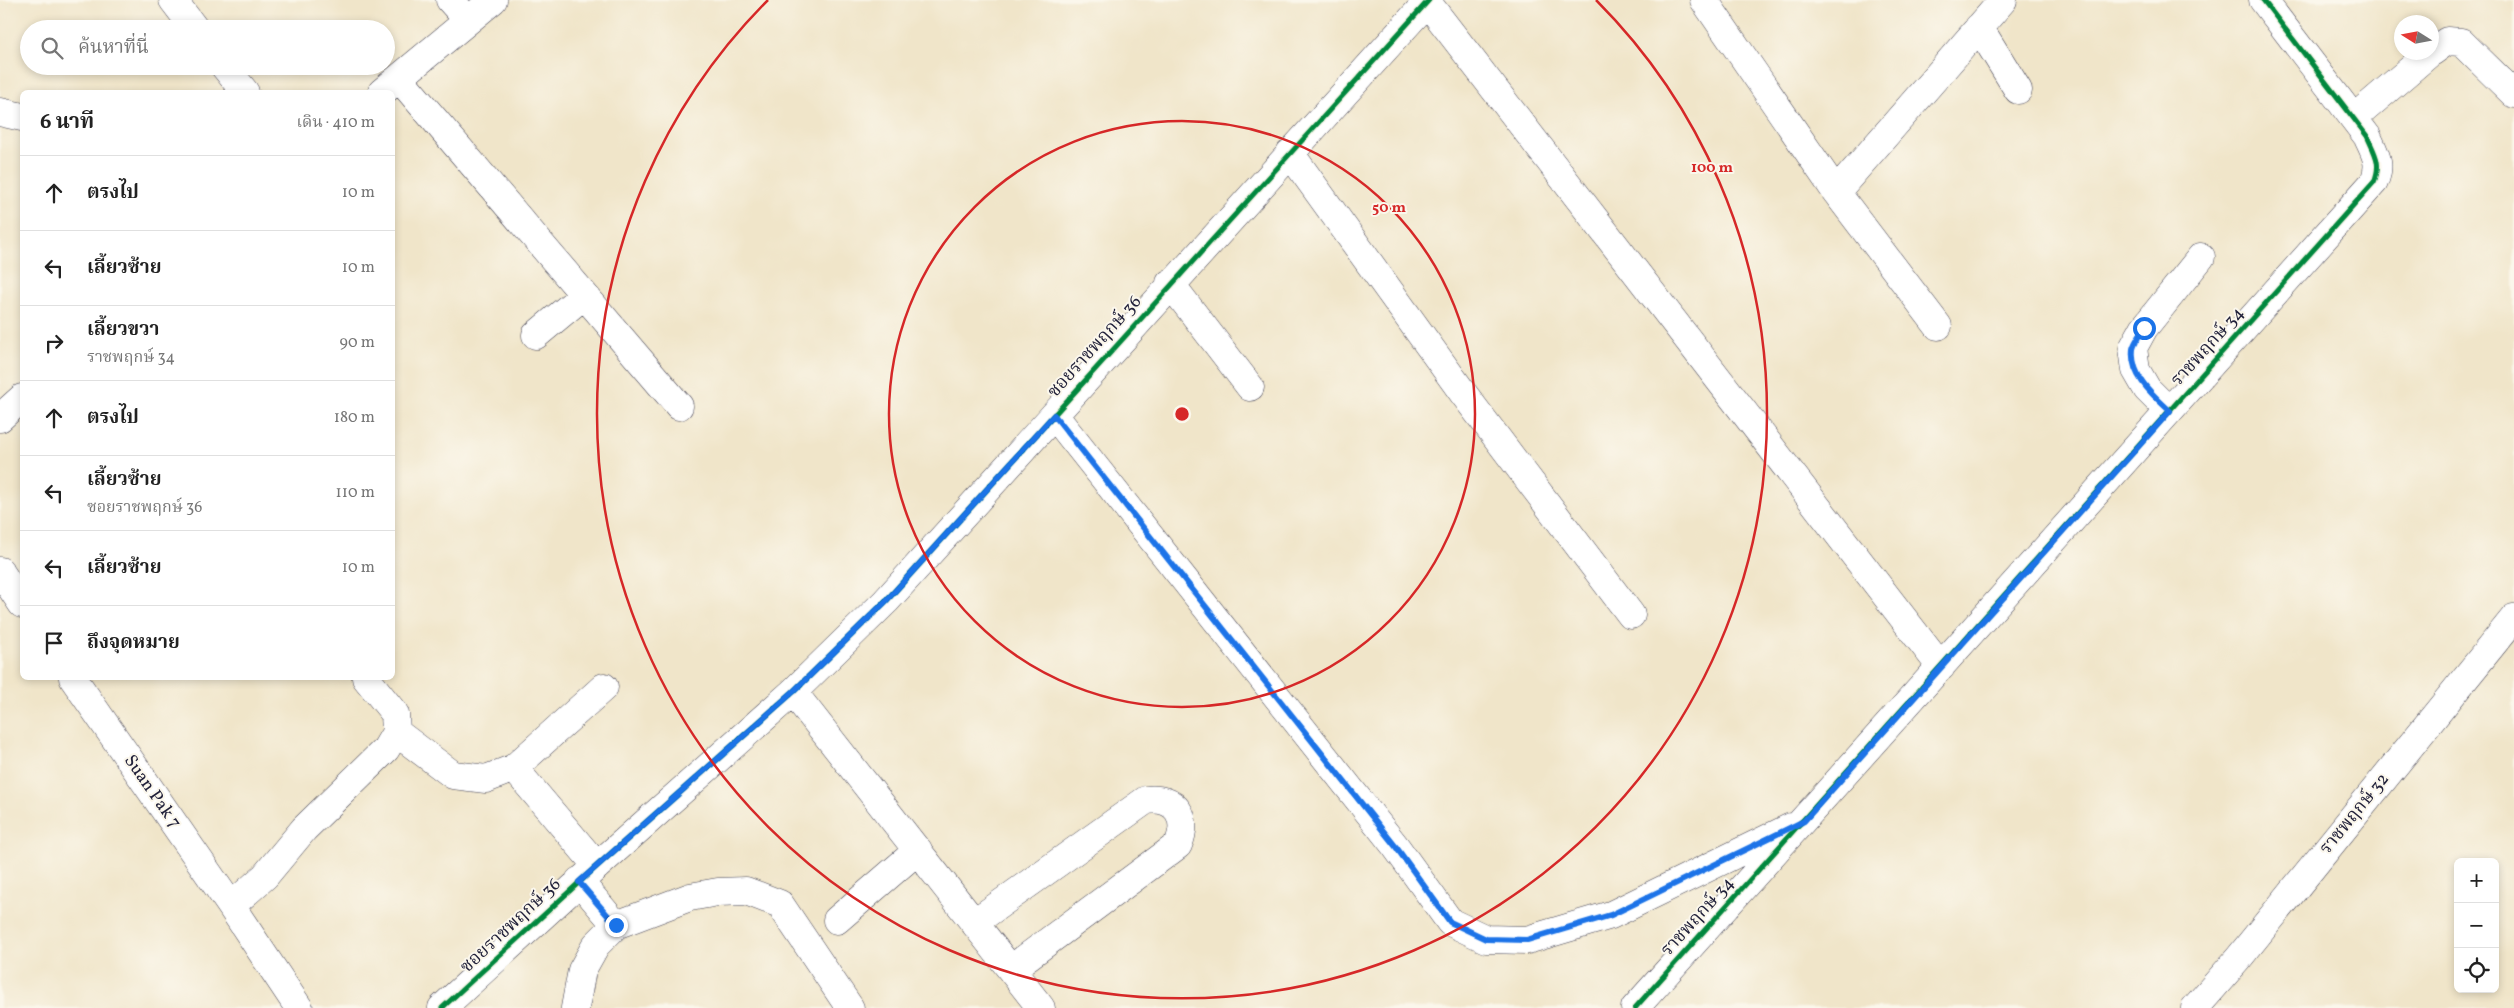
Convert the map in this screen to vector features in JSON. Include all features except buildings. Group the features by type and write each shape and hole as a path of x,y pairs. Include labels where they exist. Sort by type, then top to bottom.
{"street":[{"path":"173,0 188,20"},
{"path":"450,0 468,20"},
{"path":"390,85 493,0"},
{"path":"1704,0 1836,192 1938,326"},
{"path":"1836,192 2002,0"},
{"name":"ราชพฤกษ์ 34","path":"1635,1008 2374,182 2379,170 2376,156 2354,118 2263,0"},
{"path":"1428,1 1941,667"},
{"name":"ซอยราชพฤกษ์ 36","path":"442,1008 588,874 793,692 886,601 1170,284 1428,1"},
{"path":"1979,27 2018,90"},
{"path":"2439,46 2447,41 2461,42 2514,94"},
{"path":"2354,118 2422,60"},
{"path":"231,75 243,90"},
{"path":"395,90 584,295 679,406"},
{"path":"0,112 20,117"},
{"path":"1290,153 1464,393 1631,615"},
{"path":"2170,411 2143,383 2136,370 2133,348 2144,328 2201,257"},
{"path":"1170,284 1250,387"},
{"path":"536,335 584,295"},
{"path":"0,418 20,400"},
{"path":"1054,415 1396,847 1450,922 1486,939 1527,940 1611,915 1804,821"},
{"path":"0,571 20,601"},
{"name":"ราชพฤกษ์ 32","path":"2194,1008 2244,951 2514,618"},
{"name":"Suan Pak 7","path":"74,680 300,1008"},
{"path":"231,906 265,876 304,829 386,748 396,732 395,714 368,680"},
{"path":"396,732 454,774 486,779 514,768 604,687"},
{"path":"793,692 1042,1008"},
{"path":"514,768 588,874 616,925"},
{"path":"975,922 1146,800 1165,801 1178,810 1183,826 1178,845 1011,969"},
{"path":"837,920 918,850"},
{"path":"575,1008 582,970 596,945 616,925 690,897 718,892 746,891 780,904 850,1008"}],"cycle path":[{"path":"442,1008 597,866 793,692 886,601 1429,0"},
{"path":"1635,1008 2374,182 2377,164 2375,153 2367,136 2263,0"}],"route":[{"path":"616,925 579,882 793,692 886,601 1054,415 1396,847 1450,922 1486,939 1527,940 1611,915 1804,821 2170,411 2147,389 2136,370 2133,348 2144,328"}]}
